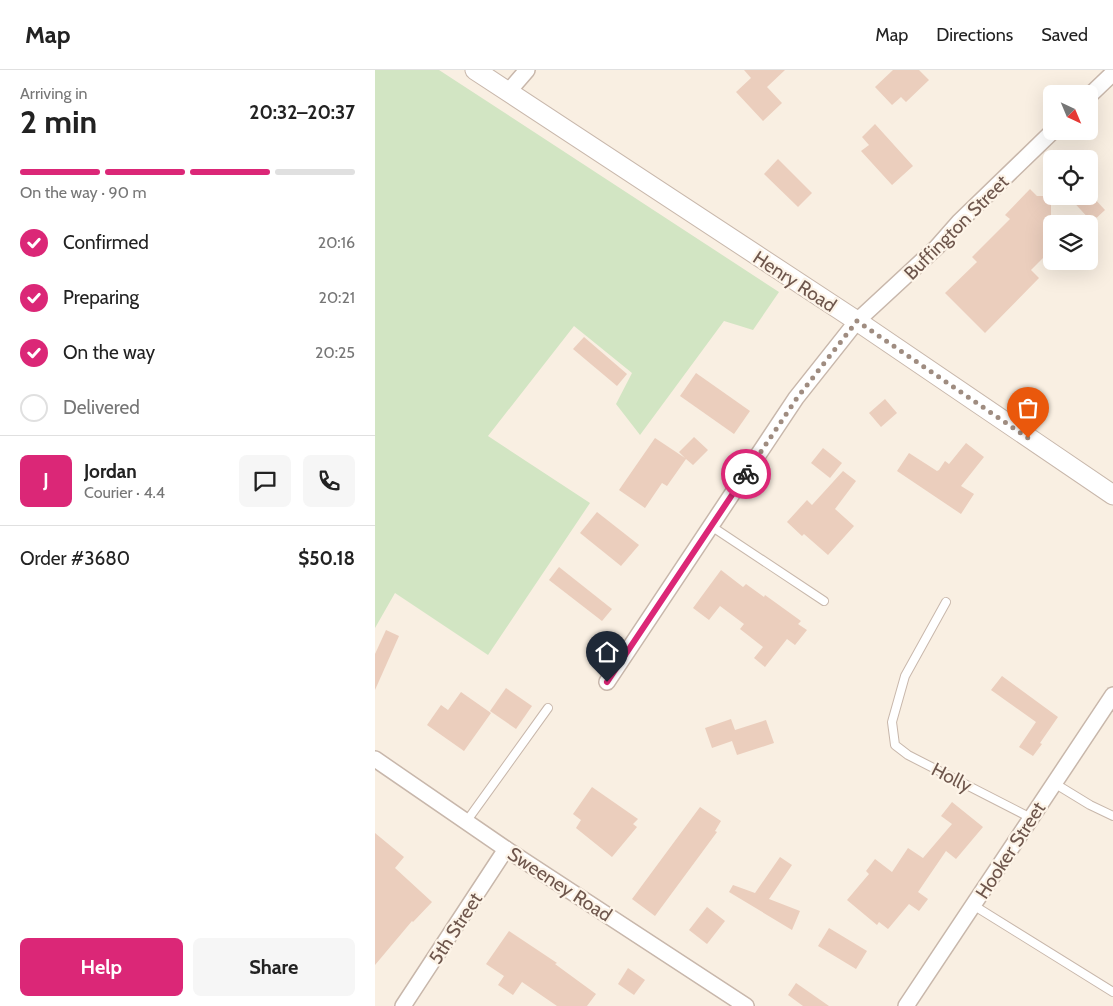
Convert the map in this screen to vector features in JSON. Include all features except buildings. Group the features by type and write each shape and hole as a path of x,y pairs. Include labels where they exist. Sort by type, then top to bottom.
{"street":[{"name":"Henry Road","path":"475,70 857,321 1113,495"},
{"path":"507,92 527,70"},
{"path":"1098,87 1113,73"},
{"name":"Buffington Street","path":"857,321 937,247 959,222 1044,140"},
{"path":"607,682 797,398 857,321"},
{"name":"Hooker Street","path":"906,1006 1113,694"},
{"name":"Sweeney Road","path":"375,759 506,849 747,1006"},
{"name":"5th Street","path":"403,1006 506,849"}],"lane":[{"path":"711,526 824,601"},
{"name":"Holly","path":"947,602 905,676 892,722 895,745 908,755 1031,818"},
{"path":"467,822 548,708"},
{"path":"1054,783 1090,805 1113,816"},
{"path":"973,905 1113,992"}],"green space":[{"path":"375,70 439,70 779,292 753,330 724,321 640,435 616,404 632,373 574,326 488,436 590,503 488,655 395,593 375,628"}],"way so far":[{"path":"746,474 797,398 857,321 1028,438"}],"route":[{"path":"607,682 746,474"}]}
